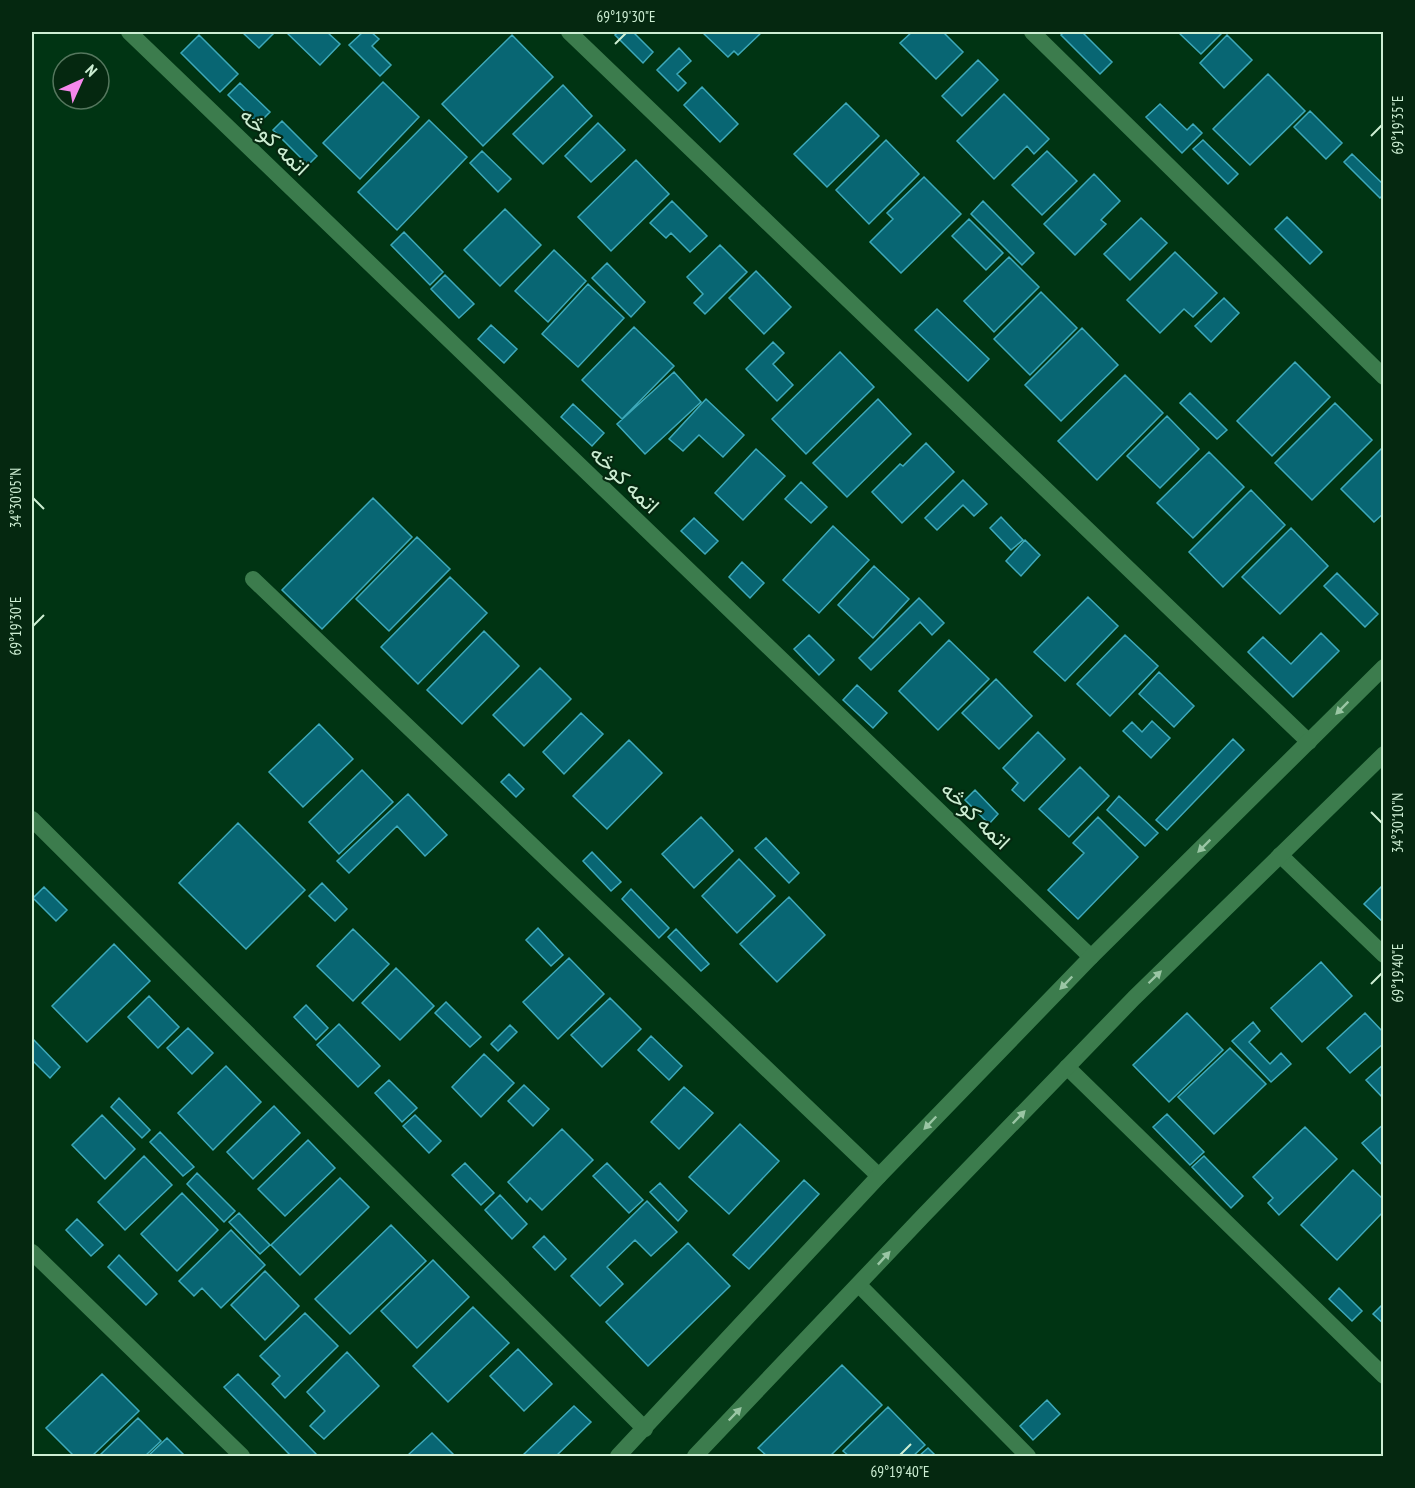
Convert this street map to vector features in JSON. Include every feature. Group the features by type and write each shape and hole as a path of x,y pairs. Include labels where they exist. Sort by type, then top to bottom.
{"street":[{"name":"اتمه کوڅه","path":"129,32 1091,957"},
{"path":"569,32 1309,742"},
{"path":"1032,32 1383,377"},
{"path":"253,579 879,1176"},
{"path":"618,1456 879,1176 1091,957 1383,667"},
{"path":"695,1456 1134,998 1383,754"},
{"path":"32,819 645,1429"},
{"path":"1280,855 1383,955"},
{"path":"1067,1067 1383,1376"},
{"path":"32,1252 242,1456"},
{"path":"859,1285 1028,1456"}],"building":[{"path":"242,32 275,32 259,48"},
{"path":"327,32 340,44 320,65 287,33"},
{"path":"363,32 371,32 379,39 372,46 391,65 380,76 349,45"},
{"path":"618,32 633,32 653,52 643,63 615,35"},
{"path":"702,32 762,32 738,55 734,51 728,57"},
{"path":"912,32 943,32 963,52 936,79 900,43"},
{"path":"1064,32 1082,32 1112,62 1100,74 1061,35"},
{"path":"1178,32 1221,32 1222,33 1201,54"},
{"path":"199,35 238,74 220,92 181,53"},
{"path":"512,35 553,77 483,146 442,104"},
{"path":"1227,35 1252,60 1224,88 1200,63"},
{"path":"679,48 691,61 677,74 686,83 678,91 657,70"},
{"path":"978,60 998,80 962,116 942,96"},
{"path":"1268,74 1305,111 1250,165 1213,129"},
{"path":"383,82 419,117 360,179 323,143"},
{"path":"240,83 270,112 258,124 228,95"},
{"path":"563,85 592,116 543,164 513,134"},
{"path":"702,87 738,124 720,142 684,105"},
{"path":"1004,94 1049,139 1034,154 1027,146 994,179 957,141"},
{"path":"846,103 879,136 827,187 794,154"},
{"path":"1160,104 1187,130 1193,124 1202,133 1182,153 1146,117"},
{"path":"1310,111 1342,143 1326,159 1294,127"},
{"path":"429,120 467,157 397,230 358,192"},
{"path":"282,121 317,156 308,165 273,130"},
{"path":"598,123 625,150 591,182 565,156"},
{"path":"886,140 919,174 869,224 836,190"},
{"path":"1203,140 1238,174 1228,184 1193,149"},
{"path":"482,151 511,179 498,192 470,163"},
{"path":"1047,151 1077,181 1042,215 1012,185"},
{"path":"1352,154 1384,185 1384,194 1380,198 1344,162"},
{"path":"636,160 669,194 611,251 578,217"},
{"path":"1094,174 1120,201 1101,220 1106,224 1075,255 1044,224"},
{"path":"924,177 961,214 901,273 870,242 893,219 887,213"},
{"path":"672,201 707,236 690,252 671,233 666,238 650,223"},
{"path":"983,201 1034,253 1022,265 971,214"},
{"path":"505,209 541,245 500,286 464,250"},
{"path":"1287,217 1322,252 1310,264 1275,229"},
{"path":"1141,218 1167,243 1130,280 1104,254"},
{"path":"969,219 1003,253 986,270 952,236"},
{"path":"404,232 443,272 430,285 391,245"},
{"path":"720,245 747,272 705,314 694,303 703,294 687,277"},
{"path":"554,250 586,281 548,322 515,291"},
{"path":"1175,252 1217,293 1193,317 1184,309 1160,333 1127,300"},
{"path":"1009,257 1039,287 994,332 964,301"},
{"path":"607,263 645,302 631,317 592,278"},
{"path":"756,271 791,307 764,334 729,298"},
{"path":"445,275 474,304 459,318 431,289"},
{"path":"588,284 624,318 578,367 542,334"},
{"path":"1041,292 1077,328 1030,375 994,339"},
{"path":"1224,298 1239,313 1211,342 1195,326"},
{"path":"937,309 989,359 968,381 915,330"},
{"path":"491,325 517,349 504,363 478,339"},
{"path":"634,327 674,366 622,419 582,380"},
{"path":"1082,328 1118,365 1061,421 1025,385"},
{"path":"773,342 784,353 773,364 793,385 777,401 746,369"},
{"path":"840,352 874,387 806,454 772,419"},
{"path":"1295,362 1330,397 1272,456 1237,421"},
{"path":"674,372 701,402 645,454 617,424"},
{"path":"1125,375 1163,413 1097,480 1058,441"},
{"path":"1190,393 1227,430 1217,439 1180,403"},
{"path":"706,399 744,435 723,457 699,435 683,451 669,439"},
{"path":"878,399 911,434 847,497 813,463"},
{"path":"1335,403 1372,440 1312,500 1275,463"},
{"path":"573,404 604,433 592,446 561,417"},
{"path":"1167,416 1199,449 1160,488 1127,456"},
{"path":"926,443 954,472 902,523 872,492 900,464 903,466"},
{"path":"1382,448 1384,513 1374,522 1341,489"},
{"path":"756,449 785,476 743,520 715,493"},
{"path":"1209,452 1244,487 1193,538 1157,503"},
{"path":"963,480 987,504 974,516 963,505 937,530 925,518"},
{"path":"801,482 827,507 811,523 785,499"},
{"path":"1251,490 1285,525 1223,587 1189,552"},
{"path":"373,498 412,537 322,629 282,590"},
{"path":"1001,517 1023,540 1011,550 990,528"},
{"path":"694,518 718,541 705,554 681,531"},
{"path":"833,526 869,560 819,613 783,580"},
{"path":"1291,528 1328,566 1280,614 1242,577"},
{"path":"417,537 450,569 389,631 356,599"},
{"path":"1025,540 1040,555 1021,576 1006,561"},
{"path":"742,562 764,583 750,598 729,577"},
{"path":"874,566 909,599 873,638 838,605"},
{"path":"1337,573 1378,614 1365,627 1324,586"},
{"path":"450,577 487,613 418,684 381,647"},
{"path":"1088,597 1118,626 1065,681 1034,652"},
{"path":"919,598 944,623 932,635 920,622 871,670 859,658"},
{"path":"484,631 519,666 462,724 427,690"},
{"path":"1321,633 1339,651 1293,697 1248,652 1263,637 1291,664"},
{"path":"809,635 834,660 819,675 794,649"},
{"path":"1125,635 1158,666 1110,716 1077,684"},
{"path":"949,640 989,679 938,730 899,691"},
{"path":"540,668 571,699 524,746 493,715"},
{"path":"1159,672 1194,706 1174,727 1139,694"},
{"path":"996,679 1032,716 999,749 962,713"},
{"path":"857,685 887,713 873,728 843,700"},
{"path":"581,713 603,734 564,774 543,752"},
{"path":"1152,721 1170,738 1151,758 1123,731 1132,722 1142,732"},
{"path":"319,724 353,759 303,807 269,772"},
{"path":"1038,732 1065,759 1024,801 1012,790 1018,783 1003,768"},
{"path":"1233,739 1244,750 1167,830 1156,820"},
{"path":"629,740 662,773 607,829 573,796"},
{"path":"1080,767 1109,796 1069,837 1039,809"},
{"path":"362,770 393,802 339,854 309,822"},
{"path":"509,774 524,789 516,797 501,782"},
{"path":"975,790 998,814 989,824 965,800"},
{"path":"408,794 447,835 425,856 397,826 349,873 337,861"},
{"path":"1119,796 1158,833 1145,846 1107,810"},
{"path":"701,817 733,851 694,888 662,854"},
{"path":"1098,817 1138,857 1078,919 1048,890 1084,853 1073,843"},
{"path":"238,823 305,890 246,949 179,883"},
{"path":"766,838 799,873 789,883 755,848"},
{"path":"592,852 621,882 611,891 583,861"},
{"path":"739,859 775,896 737,933 702,896"},
{"path":"322,883 347,909 335,921 309,896"},
{"path":"44,887 67,910 56,921 33,898"},
{"path":"1381,887 1384,889 1384,923 1364,904"},
{"path":"631,889 669,928 659,938 622,899"},
{"path":"789,897 825,935 777,982 740,944"},
{"path":"538,928 563,955 551,966 526,940"},
{"path":"353,929 389,964 353,1001 317,966"},
{"path":"676,929 709,964 701,971 668,937"},
{"path":"114,944 150,981 87,1042 52,1006"},
{"path":"569,958 604,994 558,1039 523,1002"},
{"path":"1321,962 1352,996 1302,1042 1271,1008"},
{"path":"396,968 434,1006 400,1040 362,1003"},
{"path":"149,996 179,1027 158,1048 128,1017"},
{"path":"610,998 641,1029 602,1067 571,1035"},
{"path":"446,1002 481,1037 470,1047 435,1013"},
{"path":"306,1005 328,1028 316,1040 294,1017"},
{"path":"1187,1013 1223,1050 1169,1102 1133,1065"},
{"path":"1365,1013 1384,1033 1384,1043 1350,1073 1327,1048"},
{"path":"1253,1022 1260,1031 1249,1042 1270,1064 1281,1053 1291,1064 1271,1082 1232,1041"},
{"path":"339,1024 380,1066 358,1087 317,1045"},
{"path":"510,1025 517,1032 498,1051 491,1044"},
{"path":"188,1028 213,1053 192,1074 167,1048"},
{"path":"651,1036 682,1066 669,1080 638,1050"},
{"path":"32,1038 60,1067 50,1078 32,1060"},
{"path":"1230,1048 1266,1084 1214,1134 1178,1097"},
{"path":"484,1054 514,1083 481,1117 452,1087"},
{"path":"1384,1064 1384,1099 1366,1080"},
{"path":"226,1066 261,1102 213,1150 178,1113"},
{"path":"389,1080 417,1108 402,1122 375,1093"},
{"path":"524,1085 549,1109 533,1126 508,1101"},
{"path":"684,1087 713,1113 679,1149 651,1122"},
{"path":"119,1098 150,1130 142,1138 111,1107"},
{"path":"274,1106 300,1133 253,1179 227,1152"},
{"path":"1167,1114 1204,1152 1190,1165 1153,1127"},
{"path":"102,1115 135,1149 105,1179 72,1145"},
{"path":"415,1115 441,1141 429,1153 403,1126"},
{"path":"740,1124 779,1161 729,1214 689,1177"},
{"path":"1384,1124 1384,1167 1362,1143"},
{"path":"1305,1127 1337,1159 1279,1215 1268,1203 1273,1198 1253,1177"},
{"path":"562,1129 593,1160 542,1210 530,1198 527,1202 508,1182"},
{"path":"160,1132 194,1167 183,1176 150,1142"},
{"path":"308,1140 335,1168 285,1216 258,1189"},
{"path":"144,1156 172,1185 125,1230 98,1202"},
{"path":"1204,1156 1243,1196 1231,1208 1192,1167"},
{"path":"465,1163 494,1193 481,1205 452,1175"},
{"path":"607,1163 643,1200 629,1213 593,1176"},
{"path":"1353,1170 1384,1200 1384,1211 1337,1260 1301,1225"},
{"path":"197,1173 235,1211 224,1222 187,1184"},
{"path":"340,1178 369,1207 300,1275 271,1245"},
{"path":"804,1180 819,1194 749,1269 733,1255"},
{"path":"660,1183 687,1211 678,1221 650,1192"},
{"path":"182,1193 218,1230 177,1271 141,1234"},
{"path":"500,1195 527,1224 512,1239 485,1210"},
{"path":"647,1201 677,1232 651,1256 635,1240 607,1267 623,1284 600,1306 571,1276"},
{"path":"239,1213 270,1245 260,1254 229,1222"},
{"path":"77,1219 103,1245 91,1256 66,1230"},
{"path":"391,1225 426,1261 350,1334 315,1299"},
{"path":"231,1230 265,1265 221,1308 202,1288 194,1296 179,1281"},
{"path":"544,1236 566,1259 555,1270 533,1247"},
{"path":"688,1243 730,1286 648,1366 606,1322"},
{"path":"119,1255 157,1294 146,1305 108,1267"},
{"path":"433,1260 469,1297 417,1348 381,1311"},
{"path":"265,1271 299,1306 265,1340 231,1305"},
{"path":"1339,1288 1362,1311 1352,1321 1329,1299"},
{"path":"1384,1303 1384,1324 1373,1314"},
{"path":"473,1307 509,1343 448,1402 413,1366"},
{"path":"305,1313 338,1346 285,1398 272,1384 280,1376 260,1356"},
{"path":"518,1349 552,1384 524,1411 490,1376"},
{"path":"347,1352 379,1386 324,1439 310,1426 325,1411 307,1392"},
{"path":"842,1365 882,1405 830,1456 767,1456 758,1448"},
{"path":"102,1374 139,1411 92,1456 74,1456 46,1428"},
{"path":"238,1374 316,1454 314,1456 291,1456 224,1387"},
{"path":"1047,1400 1060,1414 1033,1440 1020,1426"},
{"path":"574,1406 591,1422 556,1456 522,1456"},
{"path":"888,1407 925,1445 913,1456 849,1456 843,1451"},
{"path":"138,1418 161,1441 145,1456 99,1456"},
{"path":"432,1433 455,1456 407,1456"},
{"path":"167,1438 185,1456 148,1456"},
{"path":"928,1448 936,1456 919,1456"}]}
